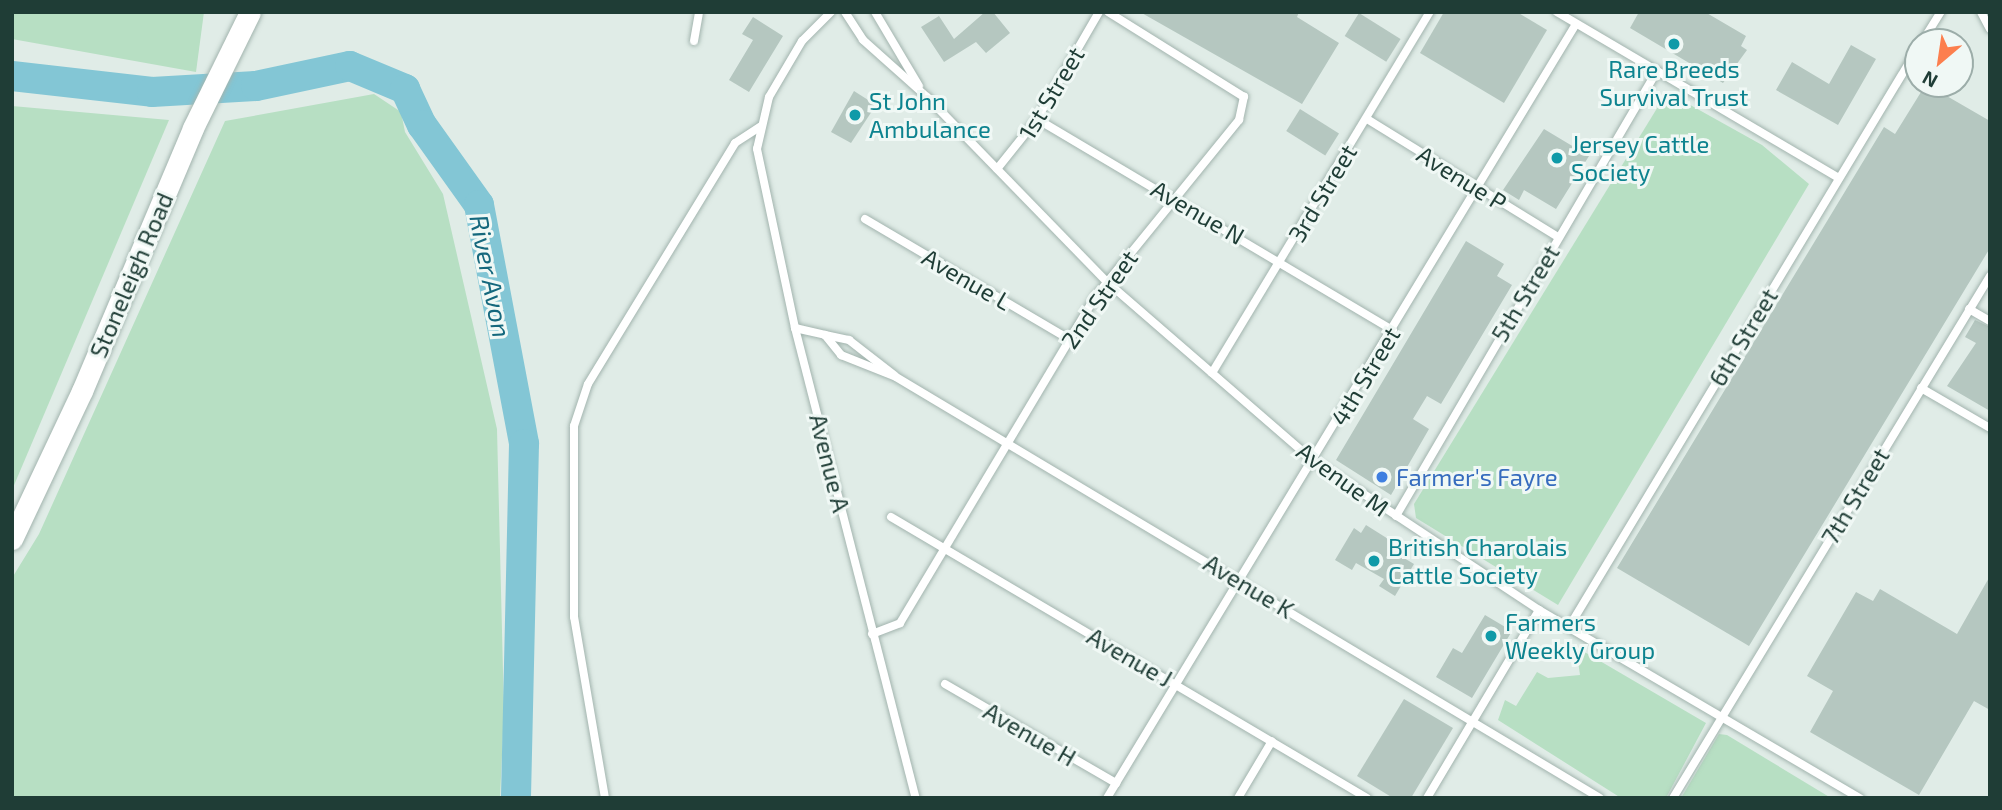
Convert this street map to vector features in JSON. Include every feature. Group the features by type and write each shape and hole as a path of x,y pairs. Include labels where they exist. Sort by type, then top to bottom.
{"main road":[{"name":"Stoneleigh Road","path":"12,539 172,179 249,14"}],"lane":[{"path":"694,41 699,12"},
{"name":"Avenue A","path":"831,12 802,41 769,97 757,149 795,328 916,798"},
{"path":"845,12 863,40 927,97"},
{"path":"875,12 927,97"},
{"name":"1st Street","path":"997,169 1037,119 1099,12"},
{"name":"2nd Street","path":"872,634 900,623 1069,339 1107,282 1240,120 1244,97 1108,12"},
{"name":"3rd Street","path":"1212,373 1430,12"},
{"path":"1557,12 1839,178"},
{"path":"1931,28 1941,12"},
{"path":"1981,12 1990,29"},
{"name":"4th Street","path":"1107,798 1178,685 1239,579 1314,461 1576,24"},
{"name":"5th Street","path":"1396,516 1657,71"},
{"name":"6th Street","path":"1569,627 1904,71"},
{"name":"Avenue M","path":"927,97 1107,282 1314,461 1539,610 1857,797"},
{"name":"Avenue N","path":"1037,119 1281,261 1393,330"},
{"name":"Avenue P","path":"1367,119 1558,237"},
{"path":"605,798 579,660 571,575 571,473 580,405 735,143 761,126"},
{"name":"Avenue L","path":"865,219 1069,339"},
{"name":"7th Street","path":"1673,798 1990,276"},
{"path":"1969,309 1990,321"},
{"name":"Avenue K","path":"795,328 858,345 896,377"},
{"name":"Avenue K","path":"825,335 841,355 896,377 1475,720 1600,798"},
{"path":"1921,387 1990,428"},
{"name":"Avenue J","path":"891,517 1367,798"},
{"path":"1427,798 1539,610"},
{"name":"Avenue H","path":"945,684 1116,783"},
{"path":"1238,798 1272,741"}],"green space":[{"path":"12,12 204,12 196,72 12,39"},
{"path":"1667,92 1762,145 1809,184 1558,605 1416,518 1414,504"},
{"path":"374,94 401,112 405,132 443,194 497,429 504,712 500,798 12,798 12,578 39,534 225,121"},
{"path":"12,106 169,120 12,490"},
{"path":"1576,647 1706,723 1666,798 1621,798 1498,720 1505,700 1516,706 1537,672 1548,678 1580,675"},
{"path":"1719,734 1727,735 1831,798 1681,798"}],"building":[{"path":"985,12 993,12 1010,33 986,53 976,42 944,62 921,27 939,16 954,39"},
{"path":"1140,12 1299,12 1297,17 1339,43 1302,104"},
{"path":"1444,12 1517,12 1547,30 1504,103 1420,53"},
{"path":"1639,12 1705,12 1746,36 1741,46 1747,50 1723,83 1630,28"},
{"path":"1359,13 1401,39 1386,62 1345,36"},
{"path":"753,17 783,36 749,92 729,80 753,40 742,34"},
{"path":"1851,45 1876,59 1838,125 1776,90 1792,62 1829,84"},
{"name":"St John Ambulance","path":"854,91 876,105 851,143 831,132"},
{"path":"1917,98 1950,98 1990,121 1990,248 1749,646 1617,568 1884,127 1895,134"},
{"path":"1300,109 1339,133 1325,155 1286,131"},
{"path":"1544,129 1589,156 1556,209 1524,190 1519,200 1503,190"},
{"path":"1466,241 1504,264 1497,276 1512,285 1441,404 1427,396 1413,419 1429,429 1391,495 1336,460"},
{"path":"1975,320 1990,327 1990,411 1947,386 1976,343 1965,337"},
{"name":"British Charolais Cattle Society","path":"1366,525 1393,542 1389,549 1414,564 1395,596 1379,586 1384,579 1356,563 1352,570 1335,560 1354,528 1361,533"},
{"path":"1990,576 1990,710 1974,701 1919,795 1810,732 1833,691 1807,676 1856,592 1873,601 1880,589 1957,634"},
{"path":"1485,615 1512,631 1472,698 1436,677 1453,648 1462,653"},
{"path":"1404,699 1453,728 1411,798 1393,798 1357,776"}],"waterway":[{"name":"River Avon","path":"12,76 152,92 256,86 350,66 405,89 422,125 479,205 524,444 516,798"}],"place":[{"name":"Rare Breeds Survival Trust","path":"1674,44"},
{"name":"St John Ambulance","path":"855,115"},
{"name":"Jersey Cattle Society","path":"1557,158"},
{"name":"Farmer's Fayre","path":"1382,477"},
{"name":"British Charolais Cattle Society","path":"1374,561"},
{"name":"Farmers Weekly Group","path":"1491,636"}]}
